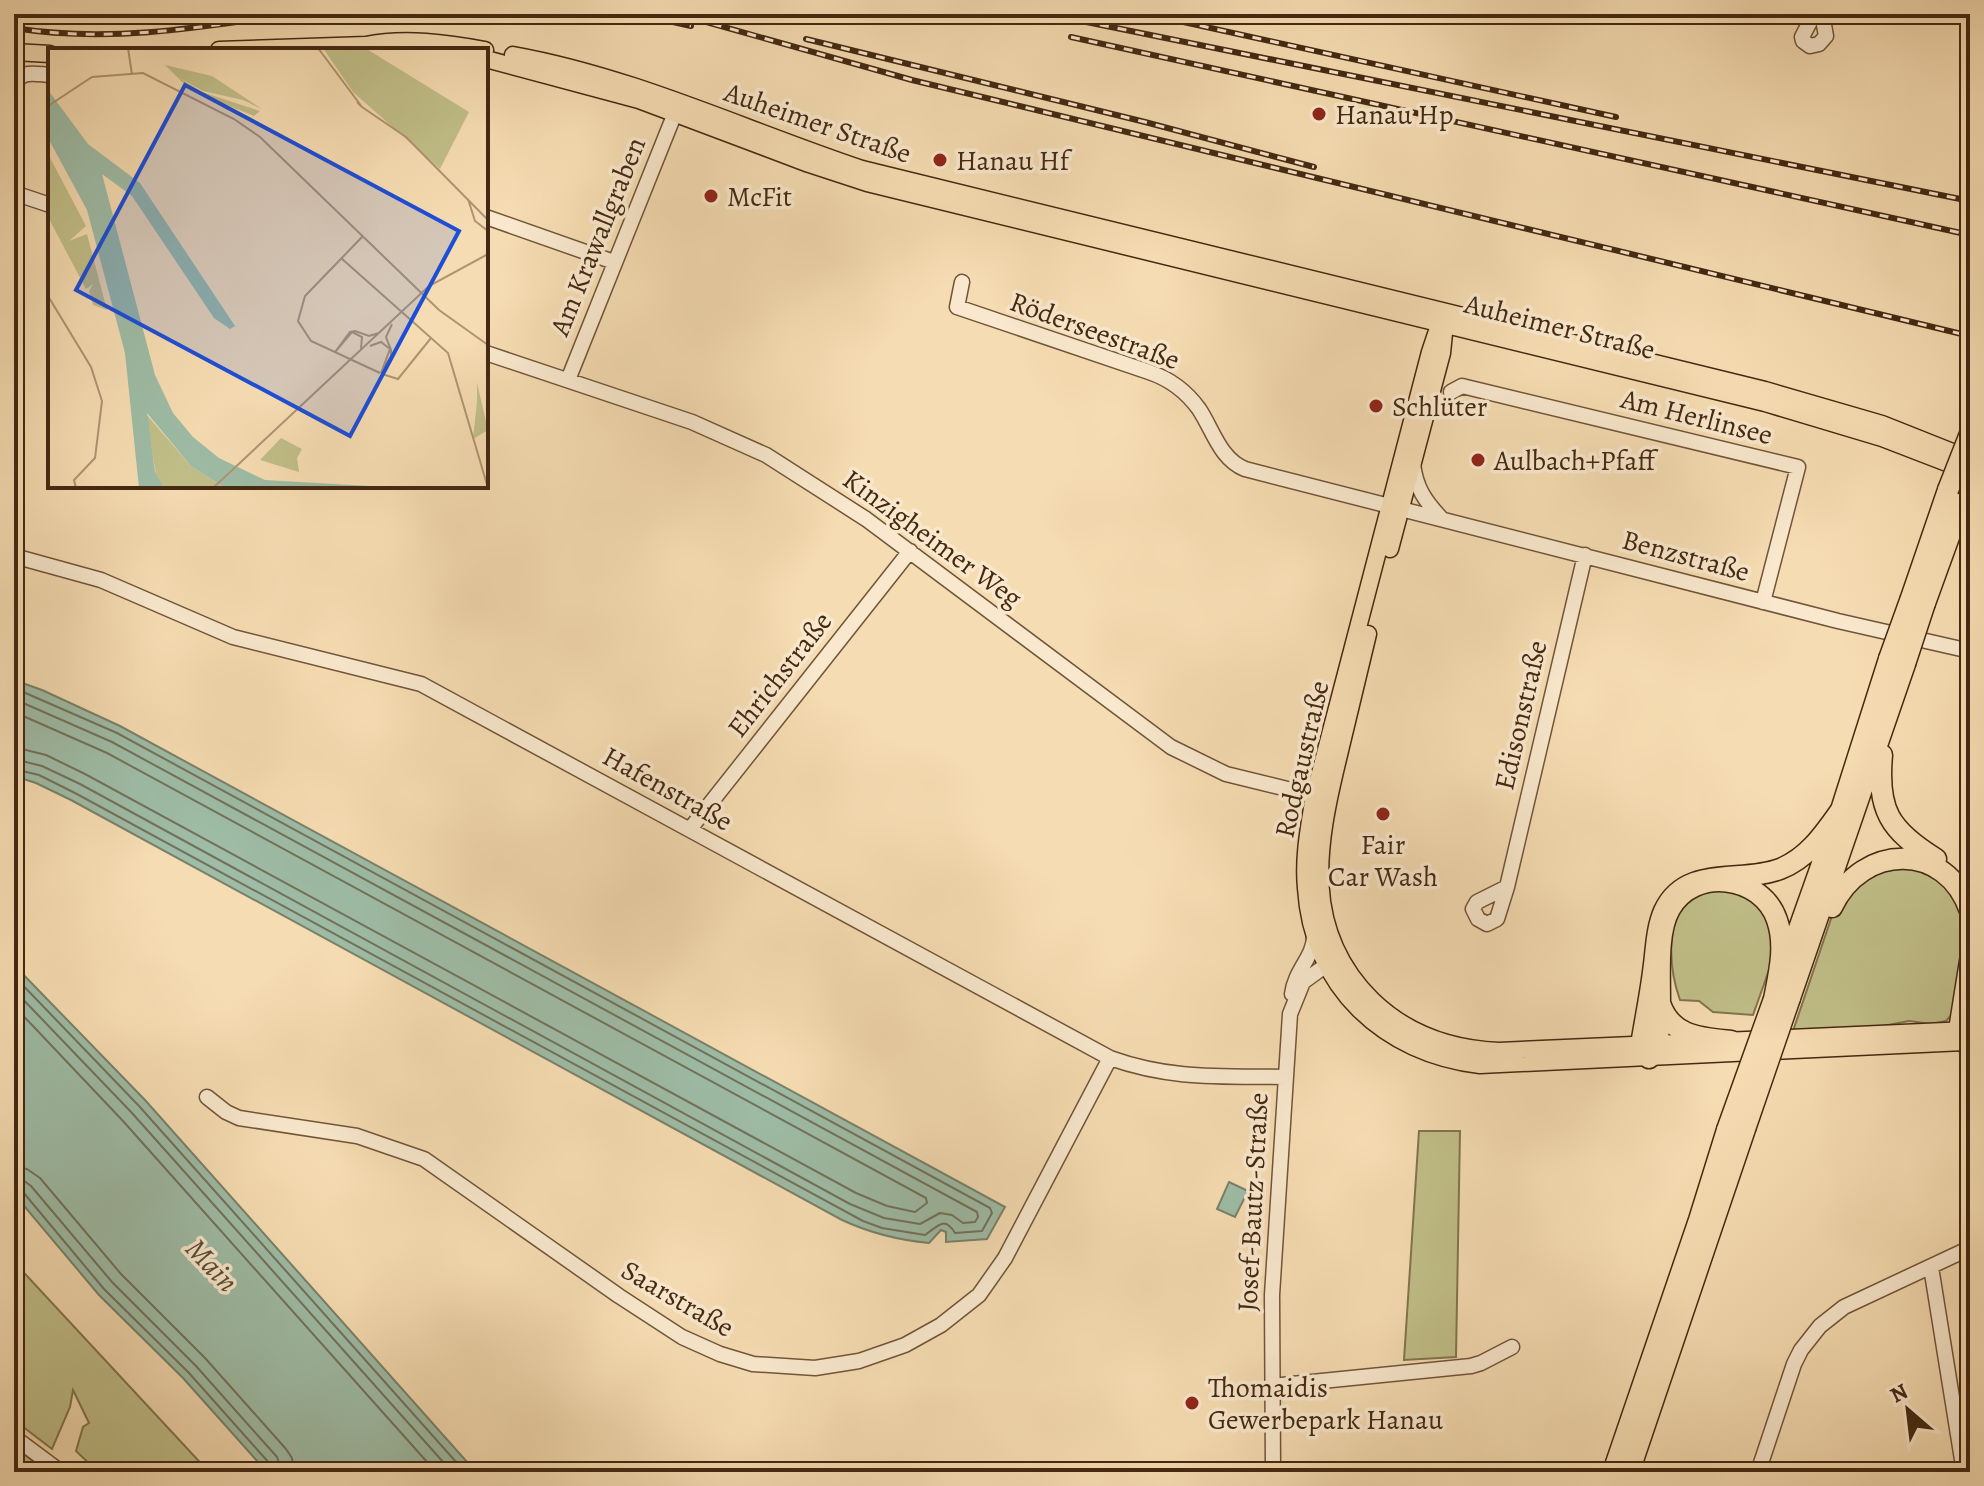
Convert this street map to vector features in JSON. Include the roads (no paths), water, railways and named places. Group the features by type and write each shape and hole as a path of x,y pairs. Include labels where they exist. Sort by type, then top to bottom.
{"highway":[{"path":"1782,998 1841,810 1961,488 1970,434"},
{"path":"1897,661 1884,724 1880,792 1891,820 1912,843 1960,877 1970,892"},
{"path":"1629,1472 1736,1130 1884,724"},
{"path":"1650,1049 1659,928 1670,901 1700,880 1761,874 1790,864 1809,851 1841,810"},
{"path":"1782,998 1843,888 1851,878 1874,864 1900,858 1918,860 1939,869 1960,890 1970,911"},
{"path":"1650,1049 1659,1000 1658,967 1667,913 1690,888 1723,881 1739,883 1757,891 1775,914 1780,929 1782,998"},
{"path":"1967,1036 1970,961"},
{"path":"1659,1000 1669,1022 1683,1033 1731,1041"},
{"path":"1613,1472 1699,1220 1736,1130"}],"main road":[{"name":"Auheimer Straße","path":"366,45 379,42 470,48"},
{"path":"278,48 366,45 378,48"},
{"name":"Auheimer Straße","path":"488,50 624,81 862,169 1401,314 1808,414 1970,472"},
{"path":"14,52 48,54"},
{"name":"Auheimer Straße","path":"488,60 606,90 853,179 1430,309 1821,405 1882,424 1970,459"},
{"path":"1430,309 1441,324 1457,316"},
{"path":"1401,314 1436,353 1460,337 1479,333"},
{"name":"Rodgaustraße","path":"1395,506 1413,464 1436,353 1436,330 1441,324"},
{"name":"Rodgaustraße","path":"1436,353 1321,798 1305,872 1314,936 1323,958 1354,1005 1384,1031 1424,1052 1480,1065 1731,1041 1967,1036"},
{"name":"Rodgaustraße","path":"1321,798 1323,958"},
{"name":"Rodgaustraße","path":"1650,1049 1967,1036"}],"street":[{"path":"1814,14 1802,37 1810,46 1819,44 1826,36 1822,14"},
{"path":"14,87 17,78 24,74 48,75"},
{"name":"Am Krawallgraben","path":"568,380 675,113"},
{"path":"14,193 48,204"},
{"path":"488,218 614,262"},
{"name":"Röderseestraße","path":"962,282 957,307 1149,372 1173,383 1198,408 1226,455 1238,466 1395,506"},
{"name":"Kinzigheimer Weg","path":"488,354 692,422 743,443 822,489 910,551 1171,747 1226,774 1321,798"},
{"name":"Am Herlinsee","path":"1451,392 1462,386 1798,467 1763,602"},
{"path":"1413,464 1418,489 1442,518"},
{"name":"Benzstraße","path":"1395,506 1763,602 1970,651"},
{"name":"Ehrichstraße","path":"690,829 910,551"},
{"name":"Edisonstraße","path":"1507,887 1585,555"},
{"name":"Hafenstraße","path":"14,556 110,584 224,634 421,684 1110,1058 1143,1070 1167,1074 1285,1077"},
{"path":"1291,1010 1296,975 1323,958"},
{"name":"Josef-Bautz-Straße","path":"1273,1472 1272,1295 1291,1010 1303,982 1323,958"},
{"name":"Saarstraße","path":"207,1097 239,1118 283,1127 342,1133 424,1159 682,1337 753,1364 815,1368 859,1361 905,1345 941,1325 979,1295 1005,1258 1110,1058"},
{"path":"1758,1472 1794,1364 1809,1338 1844,1307 1970,1248"},
{"path":"1931,1267 1964,1472"},
{"path":"1272,1386 1471,1366 1512,1347"},
{"path":"14,1437 54,1470"}],"water":[{"path":"14,680 120,726 1005,1207 987,1239 946,1242 946,1232 941,1230 929,1243 918,1242 874,1232 842,1220 71,800 14,776"},
{"name":"Main","path":"14,965 145,1100 476,1472 267,1472 183,1378 99,1295 14,1194"},
{"path":"1229,1182 1248,1191 1235,1217 1217,1209"}],"railway":[{"path":"19,14 63,17 148,14"},
{"path":"14,28 118,34 187,29 291,14"},
{"path":"637,14 691,26"},
{"path":"678,14 912,80 1970,336"},
{"path":"1047,14 1970,201"},
{"path":"1147,14 1616,117"},
{"path":"1071,37 1970,235"},
{"path":"806,39 1314,167"}],"place":[{"name":"Hanau Hp","path":"1319,114"},
{"name":"Hanau Hf","path":"940,160"},
{"name":"McFit","path":"711,196"},
{"name":"Schlüter","path":"1376,406"},
{"name":"Aulbach+Pfaff","path":"1478,460"},
{"name":"Fair Car Wash","path":"1383,814"},
{"name":"Thomaidis Gewerbepark Hanau","path":"1192,1403"}]}
